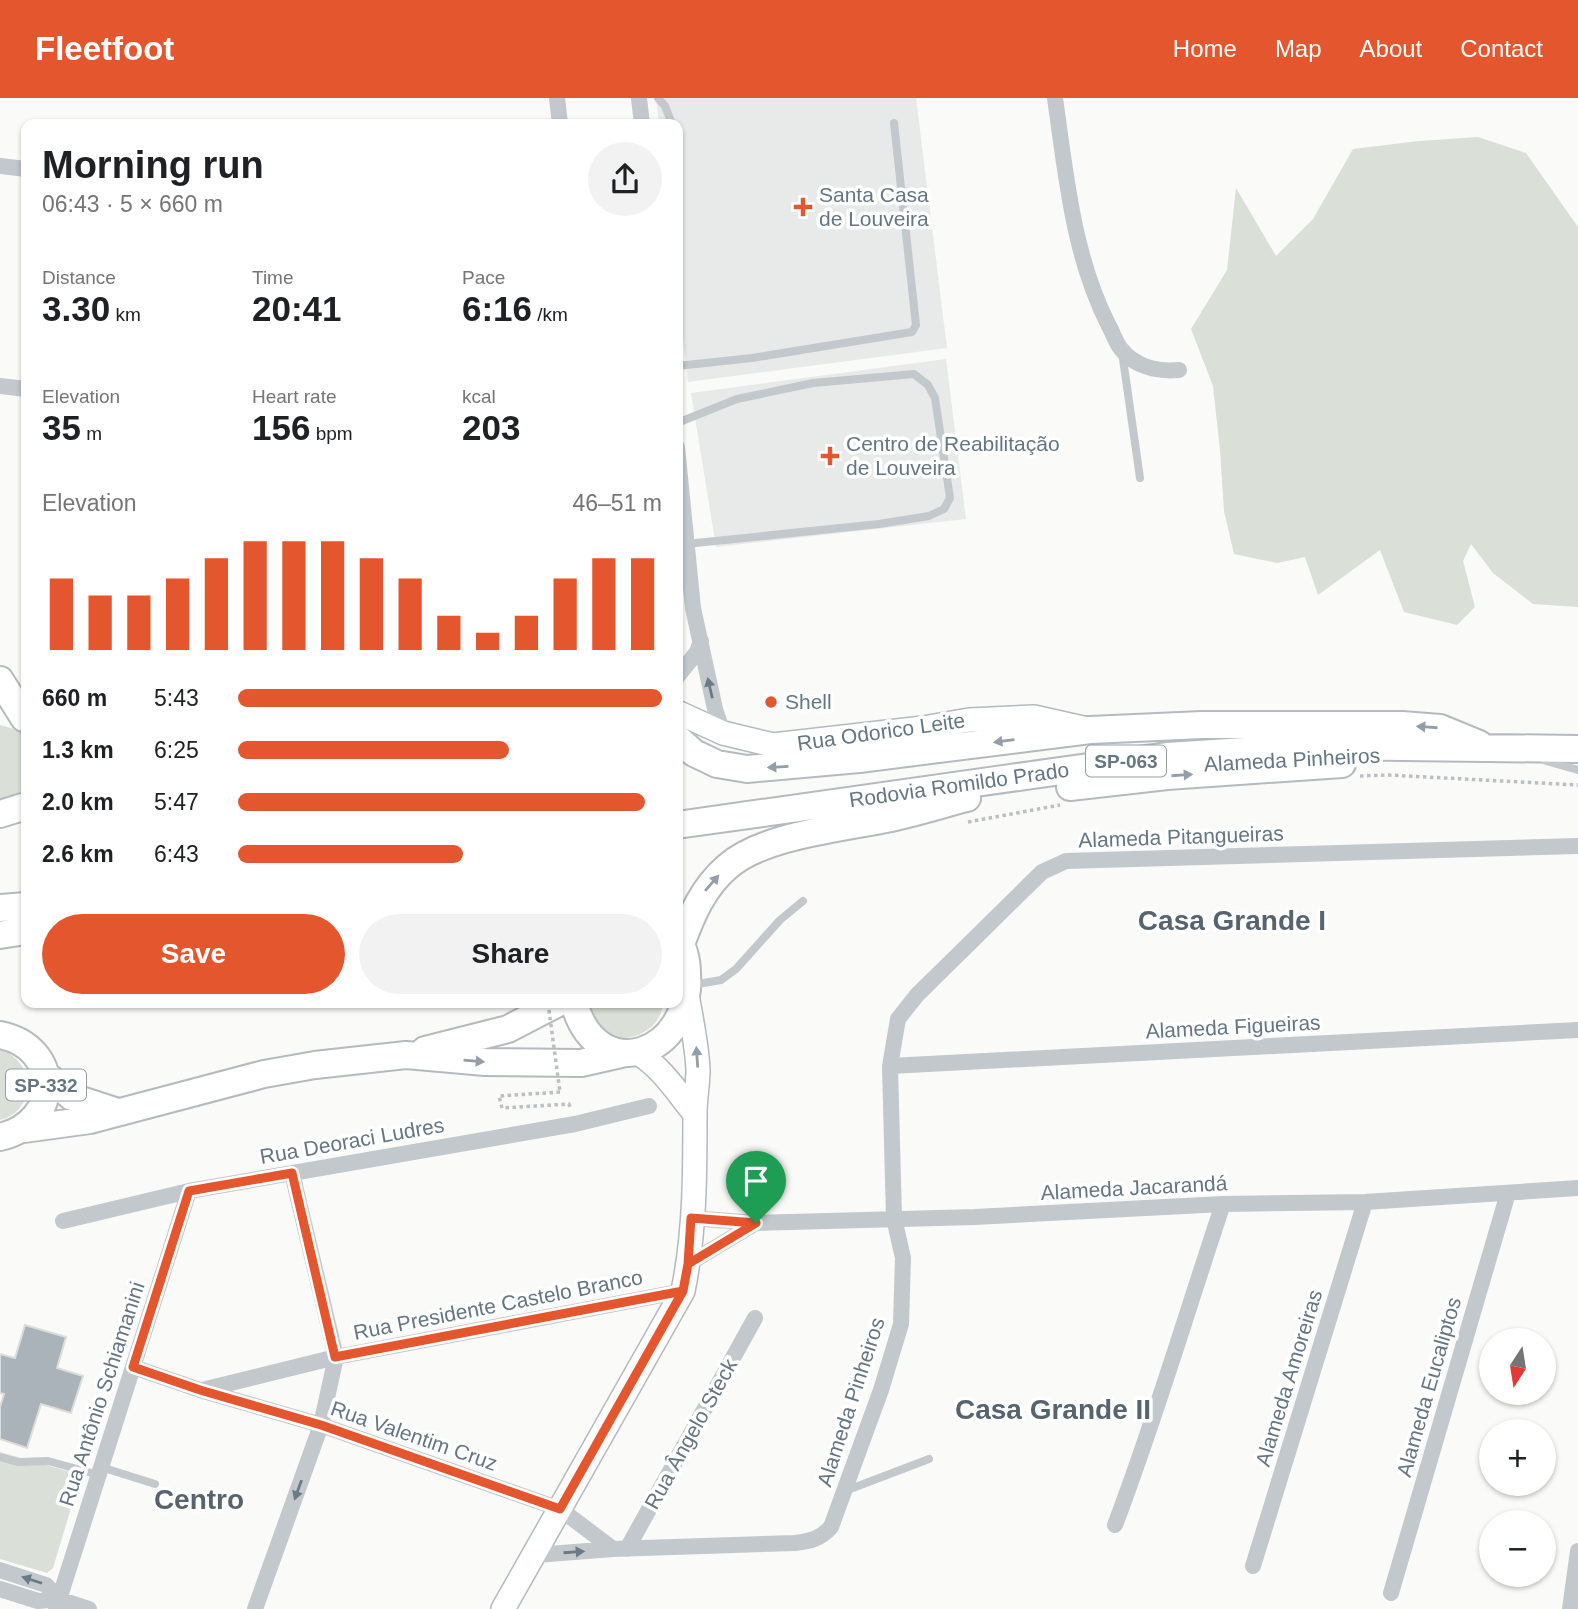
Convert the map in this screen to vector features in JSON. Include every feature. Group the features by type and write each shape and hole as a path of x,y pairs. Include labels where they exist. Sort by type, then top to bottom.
{"main road":[{"path":"0,680 17,717"},
{"name":"Rua Odorico Leite","path":"683,715 723,733 773,745 923,728 969,720 1034,717 1090,730"},
{"path":"683,743 694,753 717,764 747,769 847,761 1090,730 1202,725 1402,725 1440,728 1490,749"},
{"name":"Rodovia Romildo Prado","path":"683,824 1167,756 1321,746 1578,749"},
{"name":"Rodovia Romildo Prado","path":"683,842 967,810 1167,776 1324,764 1578,761"},
{"path":"683,933 706,888 728,866 748,852 775,842 897,817 967,810"},
{"path":"0,908 21,906"},
{"path":"0,935 21,932"},
{"path":"506,1607 683,1291 695,1180 697,1060 687,966 683,954"},
{"path":"406,1055 518,1063 581,1063 629,1054 671,1033 681,1017 688,993"},
{"path":"10,1138 264,1074 406,1055 508,1029 548,1008"},
{"path":"576,1008 592,1037 605,1048 652,1062 695,1114"},
{"name":"SP-332","path":"4,1032 34,1052 45,1074 46,1090 43,1105 36,1118 10,1138"},
{"path":"45,1074 72,1097 118,1112"}],"street":[{"path":"557,98 559,119"},
{"path":"639,98 641,119"},
{"path":"1055,98 1083,264 1096,301 1122,351 1142,365 1161,372 1179,370"},
{"path":"0,166 21,168"},
{"path":"0,386 21,388"},
{"path":"683,517 693,608 715,709 723,733"},
{"path":"683,670 697,652 701,641"},
{"name":"Alameda Pitangueiras","path":"890,1066 898,1019 917,995 1042,872 1066,862 1578,846"},
{"name":"Alameda Figueiras","path":"890,1066 1578,1030"},
{"name":"Alameda Pinheiros","path":"536,1555 620,1549 795,1543 814,1541 831,1527 881,1390 901,1324 903,1258 894,1218 890,1066"},
{"name":"Rua Deoraci Ludres","path":"63,1221 189,1191 575,1124 649,1106"},
{"path":"256,1609 321,1425 335,1357 292,1173"},
{"name":"Alameda Jacarandá","path":"691,1218 756,1223 975,1217 1223,1204 1365,1202 1578,1188"},
{"name":"Rua Antônio Schiamanini","path":"57,1605 189,1191"},
{"name":"Alameda Eucaliptos","path":"1391,1593 1508,1193"},
{"name":"Alameda Amoreiras","path":"1253,1566 1365,1202"},
{"path":"1115,1525 1145,1447 1169,1365 1223,1204"},
{"path":"688,1264 756,1223"},
{"name":"Rua Presidente Castelo Branco","path":"200,1390 335,1357 683,1291"},
{"name":"Rua Ângelo Steck","path":"620,1549 755,1318"},
{"name":"Rua Valentim Cruz","path":"133,1367 200,1390 321,1425 560,1509"},
{"path":"560,1509 620,1549"},
{"path":"1570,1609 1578,1551"},
{"path":"0,1570 46,1585 57,1605"},
{"path":"0,1589 38,1601 89,1609"}],"lane":[{"path":"658,98 670,119"},
{"path":"683,365 752,358 912,332 916,325 894,123"},
{"path":"1122,351 1140,478"},
{"path":"683,421 737,399 813,383 914,374 928,385 935,398 950,498 944,509 929,516 879,524 686,544"},
{"path":"1546,761 1578,770"},
{"path":"688,993 720,980 736,970 780,920 803,901"},
{"path":"0,1457 18,1462 48,1461 155,1484"},
{"path":"843,1492 929,1459"}],"path":[{"name":"Alameda Pinheiros","path":"1349,776 1388,775 1578,785"},
{"path":"967,810 1060,805"},
{"path":"549,1008 560,1092 499,1096 502,1108 569,1104"}],"shaded area":[{"name":"Santa Casa de Louveira","path":"656,98 916,98 947,348 688,382 683,340 683,119 658,119"},
{"path":"1478,137 1526,153 1578,227 1578,607 1533,604 1493,573 1471,544 1463,561 1475,607 1457,625 1404,612 1380,550 1318,595 1305,557 1277,563 1234,554 1224,511 1213,386 1191,329 1227,270 1236,188 1276,256 1313,219 1353,149"},
{"name":"Centro de Reabilitação de Louveira","path":"946,359 966,519 716,547 691,393"},
{"path":"0,725 21,732 21,795 0,803"},
{"path":"586,1008 662,1008 649,1029 626,1038 603,1033"},
{"path":"0,1050 20,1064 26,1074 27,1085 26,1097 21,1107 0,1120"},
{"path":"0,1452 81,1475 53,1568 47,1573 0,1559"}],"building":[{"path":"25,1325 66,1337 57,1368 83,1376 71,1413 41,1404 27,1448 0,1439 0,1407 4,1394 0,1393 0,1354 15,1358"}],"place":[{"name":"Santa Casa de Louveira","path":"803,207"},
{"name":"Centro de Reabilitação de Louveira","path":"830,456"},
{"name":"Shell","path":"771,702"}],"district":[{"name":"Casa Grande I","path":"1232,920"},
{"name":"Casa Grande II","path":"1053,1409"},
{"name":"Centro","path":"199,1499"}],"route":[{"path":"756,1223 688,1264 683,1291 335,1357 292,1173 189,1191 133,1367 200,1390 321,1425 560,1509 683,1291 691,1218 756,1223"}]}
